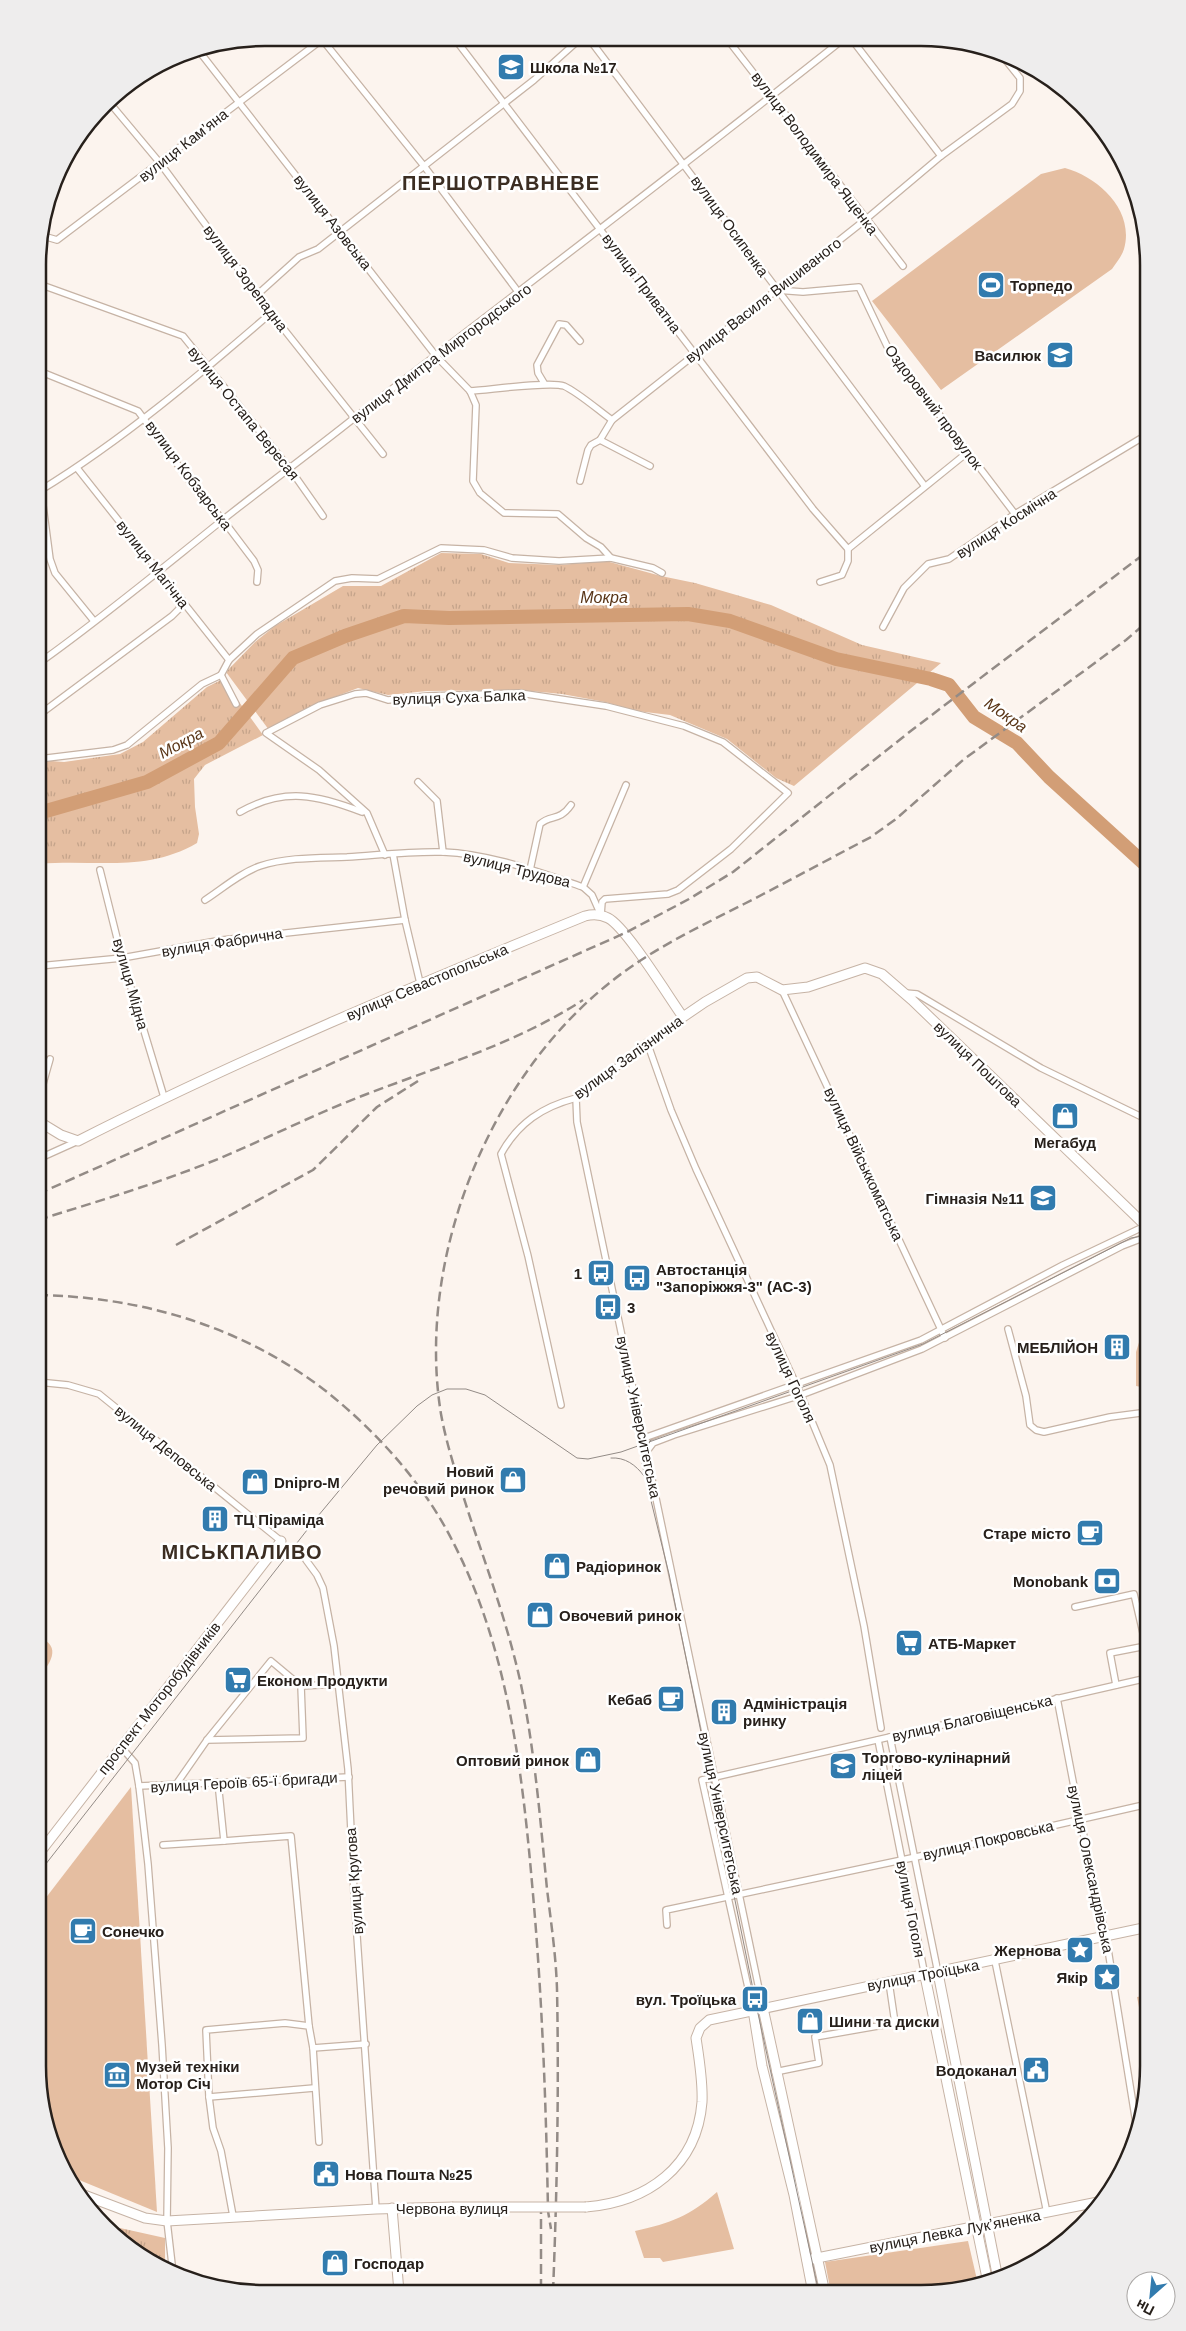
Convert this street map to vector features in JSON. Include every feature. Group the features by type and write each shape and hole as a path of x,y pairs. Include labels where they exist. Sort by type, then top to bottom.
{"street":[{"name":"вулиця Кам’яна","path":"48,237 57,240 312,46"},
{"path":"328,46 424,166 519,293"},
{"name":"вулиця Приватна","path":"460,46 813,510 848,549"},
{"path":"258,294 299,258 318,249 534,80 573,46"},
{"name":"вулиця Осипенка","path":"595,46 924,485"},
{"name":"вулиця Володимира Ященка","path":"733,46 865,220 903,266"},
{"name":"вулиця Дмитра Миргородського","path":"46,658 354,418 519,293 600,228 685,165 835,46"},
{"path":"857,46 941,156"},
{"name":"вулиця Азовська","path":"203,55 341,230 436,356 470,391"},
{"name":"вулиця Василя Вишиваного","path":"612,420 865,220 941,156 1012,104 1020,91 1020,78 1009,65"},
{"name":"вулиця Зорепадна","path":"113,108 160,163 272,313 383,454"},
{"name":"вулиця Остапа Вересая","path":"46,287 183,336 290,469 323,516"},
{"name":"Оздоровчий провулок","path":"776,290 803,292 859,287 887,346 1015,514"},
{"path":"46,487 77,468 145,418 209,368 272,313"},
{"path":"544,383 538,373 537,364 559,324 566,325 580,341"},
{"name":"вулиця Кобзарська","path":"46,374 131,407 145,418 198,492 223,520 254,561 258,570 257,582"},
{"path":"580,482 588,450 591,445 600,440 612,420 563,386 544,383 532,386 470,391 476,405 473,481 480,493 504,514 558,514 586,538 601,547 611,558"},
{"name":"вулиця Космічна","path":"883,627 904,588 928,564 949,559 1015,514 1140,439"},
{"path":"600,440 650,466"},
{"path":"820,582 842,575 848,561 848,549 924,485 968,452"},
{"name":"вулиця Магічна","path":"77,468 229,660"},
{"path":"46,524 50,559 55,573 94,621"},
{"path":"46,758 113,750 127,745 202,684 221,675 229,660 257,634 335,581 352,578 378,579 440,548 484,550 512,558 549,560 611,558 653,568 662,573"},
{"path":"46,710 176,613 182,600"},
{"path":"221,675 236,704"},
{"name":"вулиця Суха Балка","path":"367,814 319,770 266,733 320,705 355,694 366,693 388,700 428,696 529,694 606,706 684,726 723,742 788,793 731,849 678,890 668,894 604,899 601,915"},
{"path":"418,782 437,801 443,852"},
{"path":"583,887 626,784"},
{"path":"240,812 271,799 286,796 327,799 367,814 385,855"},
{"path":"530,870 540,824 545,820 558,818 566,813 571,804"},
{"name":"вулиця Трудова","path":"205,900 242,875 260,866 311,858 393,854 443,852 478,856 583,887 592,895 601,915 609,918 625,933 683,1017"},
{"path":"393,854 405,920 420,983"},
{"name":"вулиця Мідна","path":"100,870 122,958 164,1097"},
{"name":"вулиця Севастопольська","path":"46,1155 164,1097 420,983 585,916 601,915"},
{"name":"вулиця Фабрична","path":"46,965 122,958 222,940 405,920"},
{"name":"вулиця Поштова","path":"782,990 808,987 865,968 882,974 905,993 1140,1223"},
{"name":"вулиця Залізнична","path":"561,1405 528,1256 501,1154 508,1142 528,1120 558,1102 576,1098 647,1042 705,1002 747,978 757,977 782,990"},
{"name":"вулиця Військкоматська","path":"782,990 945,1338"},
{"path":"905,993 917,994 1041,1068 1140,1116"},
{"name":"вулиця Гоголя","path":"647,1042 671,1110 696,1169 797,1385 830,1465 864,1626 882,1728"},
{"path":"46,1072 50,1059"},
{"name":"вулиця Університетська","path":"576,1098 577,1122 608,1277 647,1451 776,2072 808,2205 823,2285"},
{"path":"46,1126 61,1135 78,1141"},
{"path":"644,1438 921,1340 1063,1265 1140,1233"},
{"path":"647,1451 653,1443 674,1435 801,1395 945,1338 1106,1255 1140,1234"},
{"path":"1008,1329 1026,1396 1030,1425 1036,1430 1044,1432 1110,1417 1140,1413"},
{"name":"вулиця Деповська","path":"46,1383 68,1384 99,1394 281,1541"},
{"name":"проспект Моторобудівників","path":"46,1845 281,1541"},
{"name":"вулиця Кругова","path":"306,1560 317,1575 323,1588 339,1684 348,1777 354,1893 376,2209"},
{"path":"1076,1607 1134,1594 1140,1620"},
{"path":"1116,1685 1110,1653 1140,1647"},
{"path":"175,1786 207,1740 271,1661 301,1686 339,1684"},
{"name":"вулиця Благовіщенська","path":"702,1780 1140,1680"},
{"path":"207,1740 303,1738 301,1686"},
{"name":"вулиця Олександрівська","path":"1057,1698 1080,1818 1106,1937 1135,2114"},
{"name":"вулиця Гоголя","path":"890,1737 916,1857 996,2271"},
{"name":"вулиця Гоголя","path":"878,1740 986,2274"},
{"path":"121,1748 135,1763 154,1937 168,2148 167,2221 172,2264"},
{"name":"вулиця Героїв 65-ї бригади","path":"139,1786 175,1786 218,1782 348,1777"},
{"name":"вулиця Університетська","path":"702,1780 753,2010 762,2066 794,2195 812,2285"},
{"path":"218,1782 224,1841"},
{"name":"вулиця Покровська","path":"667,1925 666,1910 916,1857 1140,1806"},
{"path":"163,1845 291,1836 308,2026 313,2048 314,2088 319,2142"},
{"name":"вулиця Троїцька","path":"700,2028 708,2020 1140,1930"},
{"path":"995,1961 1048,2213"},
{"path":"776,2072 819,2063 815,2037 895,2023 889,1982"},
{"path":"233,2216 221,2151 213,2128 209,2097 206,2030 285,2023 308,2026"},
{"name":"Червона вулиця","path":"90,2197 145,2218 167,2221 392,2208 586,2207 624,2201 652,2188 674,2170 690,2149 697,2128 702,2102 696,2038 700,2028"},
{"path":"313,2048 366,2044"},
{"path":"209,2097 314,2088"},
{"name":"вулиця Левка Лукʼяненка","path":"807,2260 1091,2204"},
{"path":"392,2208 398,2285"}],"green space":[{"name":"Торпедо","path":"1065,168 1077,172 1101,187 1119,209 1124,221 1126,235 1122,254 1112,269 941,390 872,301 1041,174"},
{"path":"441,553 481,554 509,563 560,565 606,561 695,583 771,605 862,645 941,663 794,786 776,778 727,739 670,715 637,711 605,702 562,694 520,690 427,691 388,695 358,688 319,703 269,730 226,672 255,642 275,626 343,586 381,586"},
{"path":"221,680 226,684 263,735 205,765 194,779 195,807 199,834 197,843 178,852 139,862 46,864 46,761 64,762 120,754 143,742 207,687"},
{"path":"1140,1339 1140,1387 1136,1386 1136,1352"},
{"path":"46,1641 51,1645 52,1656 46,1668"},
{"path":"131,1787 157,2212 79,2180 69,2163 58,2136 50,2109 46,2066 46,1898"},
{"path":"1140,1996 1140,2012 1137,1997"},
{"path":"717,2192 734,2249 663,2262 660,2258 644,2258 635,2231 679,2218 698,2207"},
{"path":"120,2229 165,2238 165,2260 143,2248"},
{"path":"968,2241 976,2277 950,2283 921,2285 829,2285 825,2262"}],"waterway":[{"name":"Мокра","path":"46,811 147,782 219,743 293,658 345,636 404,616 449,618 688,614 730,621 836,659 931,679 949,685 974,717 1017,743 1049,777 1140,860"}],"tram line":[{"path":"46,1864 318,1516 377,1445 417,1406 432,1395 447,1389 466,1389 485,1395 577,1458 588,1459 621,1452 923,1344 1131,1238 1140,1236"},
{"path":"651,1440 644,1451 642,1464 669,1574 757,2009 817,2285"},
{"path":"611,1458 630,1462 644,1476"}],"railway":[{"path":"46,1190 625,933 689,899 733,872 912,730 1140,557"},
{"path":"553,2285 558,2065 557,1989 535,1774 525,1705 514,1655 446,1439 441,1414 436,1356 440,1296 451,1237 470,1178 495,1123 527,1071 564,1025 607,985 639,961 673,941 871,837 896,819 963,760 1140,628"},
{"path":"46,1218 196,1168 348,1101 478,1053 532,1029 583,1000"},
{"path":"176,1245 313,1170 377,1107 418,1081"},
{"path":"46,1295 77,1297 154,1309 227,1333 295,1369 346,1408 398,1460 428,1500 453,1542 487,1623 499,1665 517,1752 528,1840 541,2006 548,2211 551,2229"},
{"path":"541,2207 541,2285"}],"place":[{"name":"Школа №17","path":"511,67"},
{"name":"Торпедо","path":"991,285"},
{"name":"Василюк","path":"1060,355"},
{"name":"Мегабуд","path":"1065,1116"},
{"name":"Гімназія №11","path":"1043,1198"},
{"name":"1","path":"601,1273"},
{"name":"Автостанція \"Запоріжжя-3\" (АС-3)","path":"637,1278"},
{"name":"3","path":"608,1307"},
{"name":"МЕБЛІЙОН","path":"1117,1347"},
{"name":"Новий речовий ринок","path":"513,1480"},
{"name":"Dnipro-M","path":"255,1482"},
{"name":"ТЦ Піраміда","path":"215,1519"},
{"name":"Старе мiсто","path":"1090,1533"},
{"name":"Радіоринок","path":"557,1566"},
{"name":"Monobank","path":"1107,1581"},
{"name":"Овочевий ринок","path":"540,1615"},
{"name":"АТБ-Маркет","path":"909,1643"},
{"name":"Економ Продукти","path":"238,1680"},
{"name":"Кебаб","path":"671,1699"},
{"name":"Адміністрація ринку","path":"724,1712"},
{"name":"Оптовий ринок","path":"588,1760"},
{"name":"Торгово-кулінарний ліцей","path":"843,1766"},
{"name":"Сонечко","path":"83,1931"},
{"name":"Жернова","path":"1080,1950"},
{"name":"Якір","path":"1107,1977"},
{"name":"вул. Троїцька","path":"755,1999"},
{"name":"Шини та диски","path":"810,2021"},
{"name":"Водоканал","path":"1036,2070"},
{"name":"Музей техніки Мотор Січ","path":"117,2075"},
{"name":"Нова Пошта №25","path":"326,2174"},
{"name":"Господар","path":"335,2263"}],"district":[{"name":"ПЕРШОТРАВНЕВЕ","path":"501,183"},
{"name":"МІСЬКПАЛИВО","path":"242,1552"}]}
